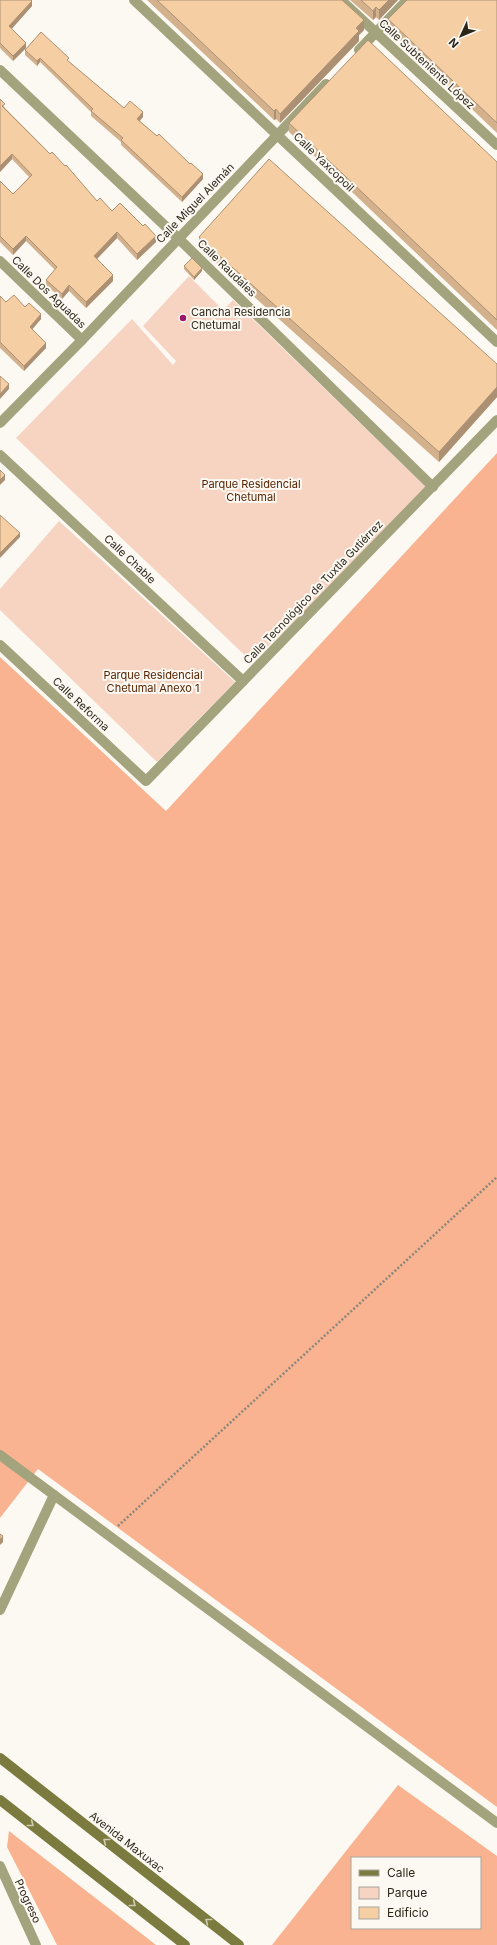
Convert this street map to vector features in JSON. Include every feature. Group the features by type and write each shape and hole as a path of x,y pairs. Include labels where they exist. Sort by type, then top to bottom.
{"main road":[{"name":"Avenida Maxuxac","path":"0,1758 239,1945"},
{"path":"0,1800 185,1945"}],"street":[{"name":"Calle Yaxcopoil","path":"134,0 278,134 497,342"},
{"name":"Calle Subteniente López","path":"341,0 497,146"},
{"path":"354,55 407,0"},
{"name":"Calle Raudales","path":"0,70 178,238 433,487"},
{"name":"Calle Miguel Alemán","path":"0,423 82,340 178,238 333,78"},
{"name":"Calle Dos Aguadas","path":"0,261 82,340"},
{"name":"Calle Tecnológico de Tuxtla Gutiérrez","path":"146,781 497,420"},
{"name":"Calle Chable","path":"0,455 244,681"},
{"name":"Calle Reforma","path":"0,645 146,781"},
{"path":"0,1455 109,1534 497,1823"},
{"path":"0,1610 54,1495"},
{"name":"Progreso","path":"0,1866 36,1945"}],"path":[{"path":"109,1534 497,1177"}],"green space":[{"name":"Parque Residencial Chetumal","path":"189,276 223,310 233,300 426,487 412,508 252,662 16,438 132,319 173,365 176,361 143,326"},
{"name":"Parque Residencial Chetumal Anexo 1","path":"59,521 235,682 157,762 0,610 0,589"}],"shaded area":[{"path":"497,453 497,1807 38,1469 0,1518 0,657 166,811"},
{"path":"398,1785 497,1856 497,1945 272,1945"},
{"path":"9,1831 156,1945 57,1945 7,1847"}],"building":[{"path":"0,0 32,1 9,26 26,43 13,56 0,43"},
{"path":"157,0 342,0 364,20 356,28 359,31 280,114 276,109 274,111"},
{"path":"361,0 389,0 379,10 376,7 373,11"},
{"path":"407,0 497,0 497,123 388,19"},
{"path":"41,32 69,58 67,60 124,108 130,101 143,112 137,119 157,136 159,134 190,164 191,163 203,174 182,197 121,140 123,138 91,111 93,109 40,58 37,61 25,50"},
{"path":"368,40 497,162 497,320 289,123"},
{"path":"0,99 5,104 2,106 50,154 52,152 65,166 66,165 97,201 100,198 112,211 120,203 143,226 145,224 156,236 137,254 117,232 94,256 113,275 86,302 69,285 62,294 46,280 57,267 26,236 13,249 0,236 0,181 13,194 32,175 12,154 0,166"},
{"path":"269,159 497,364 497,387 439,452 213,250 212,252 199,237"},
{"path":"192,258 202,268 194,277 184,266"},
{"path":"14,295 25,307 29,303 41,314 30,327 46,343 24,366 0,342 0,296 6,302"},
{"path":"0,376 9,384 0,394"},
{"path":"0,470 5,475 0,480"},
{"path":"0,515 20,533 0,553"}],"place":[{"name":"Cancha Residencia Chetumal","path":"183,318"}]}
